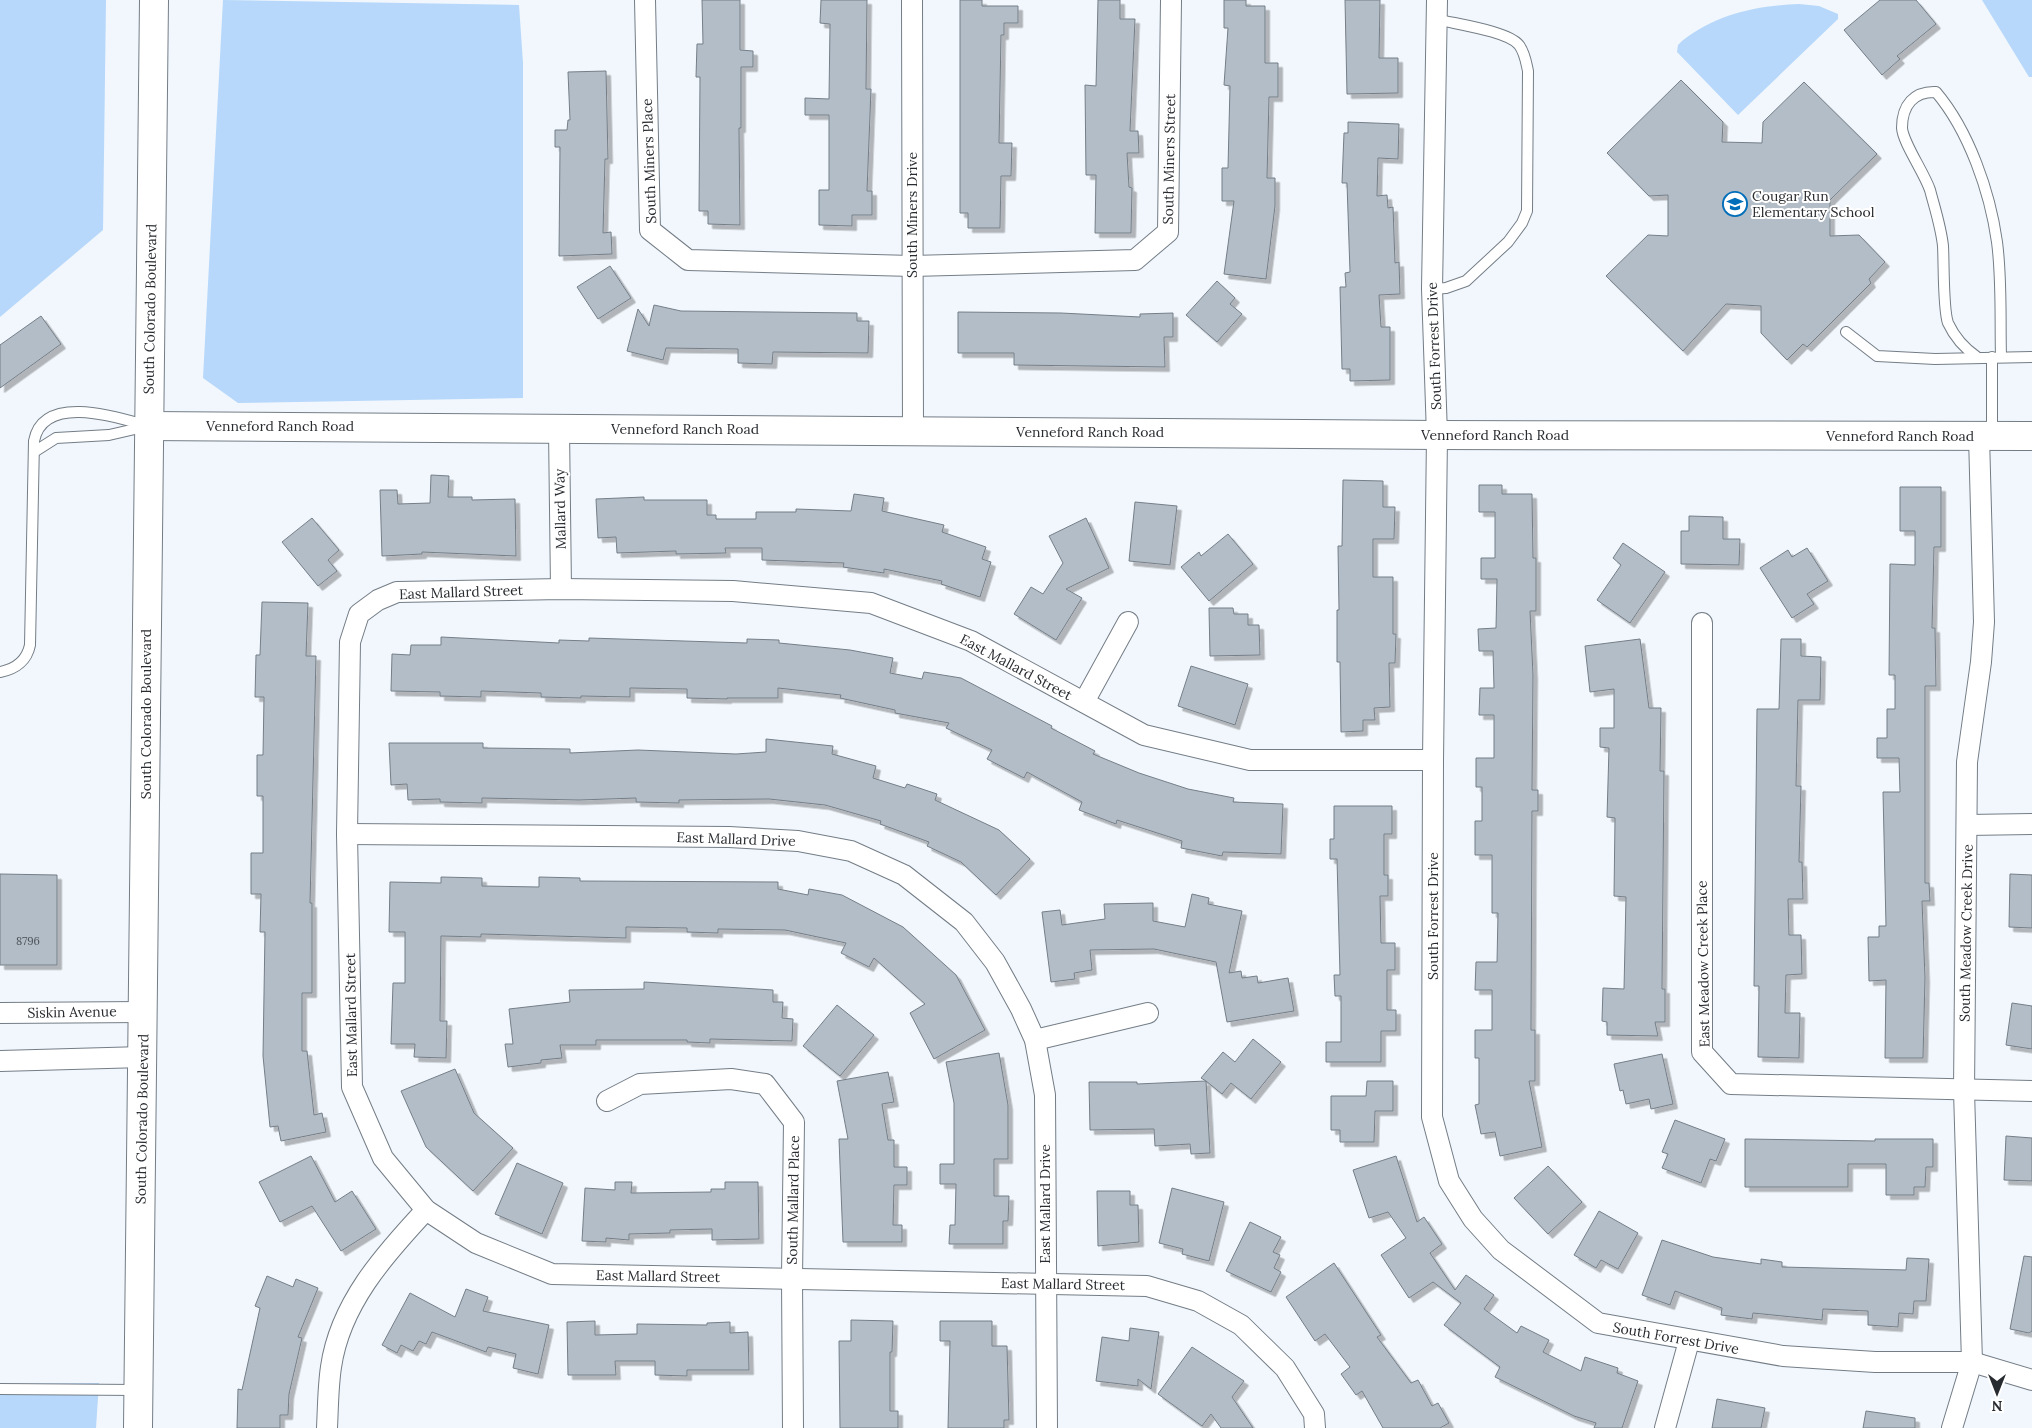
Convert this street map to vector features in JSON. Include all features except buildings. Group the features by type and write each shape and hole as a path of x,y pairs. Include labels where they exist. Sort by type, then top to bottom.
{"street":[{"name":"South Colorado Boulevard","path":"138,1428 154,0"},
{"name":"South Miners Place","path":"645,0 650,230 688,260 912,266"},
{"name":"South Miners Drive","path":"912,0 913,431"},
{"name":"South Miners Street","path":"912,266 1135,260 1168,232 1171,0"},
{"name":"South Forrest Drive","path":"1436,10 1432,288 1437,434 1433,760 1432,1118 1449,1182 1473,1220 1501,1250 1598,1323 1689,1341 1783,1356 1875,1362 1972,1362 2032,1380"},
{"name":"Venneford Ranch Road","path":"148,426 2032,436"},
{"name":"Mallard Way","path":"559,428 561,589"},
{"name":"South Meadow Creek Drive","path":"1952,1428 1972,1362 1964,1091 1967,762 1981,662 1984,622 1986,436"},
{"name":"East Mallard Street","path":"1315,1428 1314,1414 1285,1368 1241,1325 1198,1301 1147,1286 552,1274 476,1243 426,1210 383,1158 352,1087 347,834 350,642 359,614 378,600 397,592 561,589 733,591 871,603 971,641 1144,735 1250,760 1433,760"},
{"name":"East Mallard Street","path":"1084,702 1128,622"},
{"name":"East Meadow Creek Place","path":"1702,623 1702,1052 1730,1084 1964,1091 2032,1091"},
{"path":"1967,825 2032,824"},
{"name":"East Mallard Drive","path":"347,834 728,837 798,841 850,852 904,875 964,922 995,962 1021,1009 1035,1040 1045,1095 1047,1428"},
{"name":"Siskin Avenue","path":"0,1014 144,1012"},
{"path":"1035,1040 1148,1013"},
{"path":"0,1060 143,1057"},
{"name":"South Mallard Place","path":"607,1101 640,1084 731,1079 765,1084 794,1122 793,1428"},
{"path":"328,1428 331,1366 347,1312 380,1260 426,1210"},
{"path":"1665,1428 1689,1341"}],"lane":[{"path":"1432,288 1446,288 1466,282 1508,242 1527,212 1528,71 1526,57 1518,44 1504,36 1436,10"},
{"path":"1977,358 1964,348 1947,321 1942,244 1938,220 1926,176 1904,137 1902,127 1907,105 1914,95 1925,92 1936,92 1947,105 1969,141 1997,242 1997,357 1986,436"},
{"path":"1846,332 1877,356 1925,359 2032,357"},
{"path":"0,672 7,671 23,662 30,645 34,452 37,429 44,420 56,415 101,414 148,426"},
{"path":"34,452 56,438 110,435 148,426"},
{"path":"0,1389 138,1390"}],"shaded area":[{"path":"0,0 106,0 103,230 0,317"},
{"path":"223,0 519,5 523,63 523,398 238,403 203,378"},
{"path":"1982,0 2032,0 2032,77 2029,77"},
{"path":"1799,4 1819,6 1838,14 1838,19 1738,115 1677,52 1678,45 1682,41 1709,24 1723,18 1752,9"},
{"path":"99,1383 96,1428 0,1428 0,1384"}],"place":[{"name":"Cougar Run Elementary School","path":"1735,204"}]}
